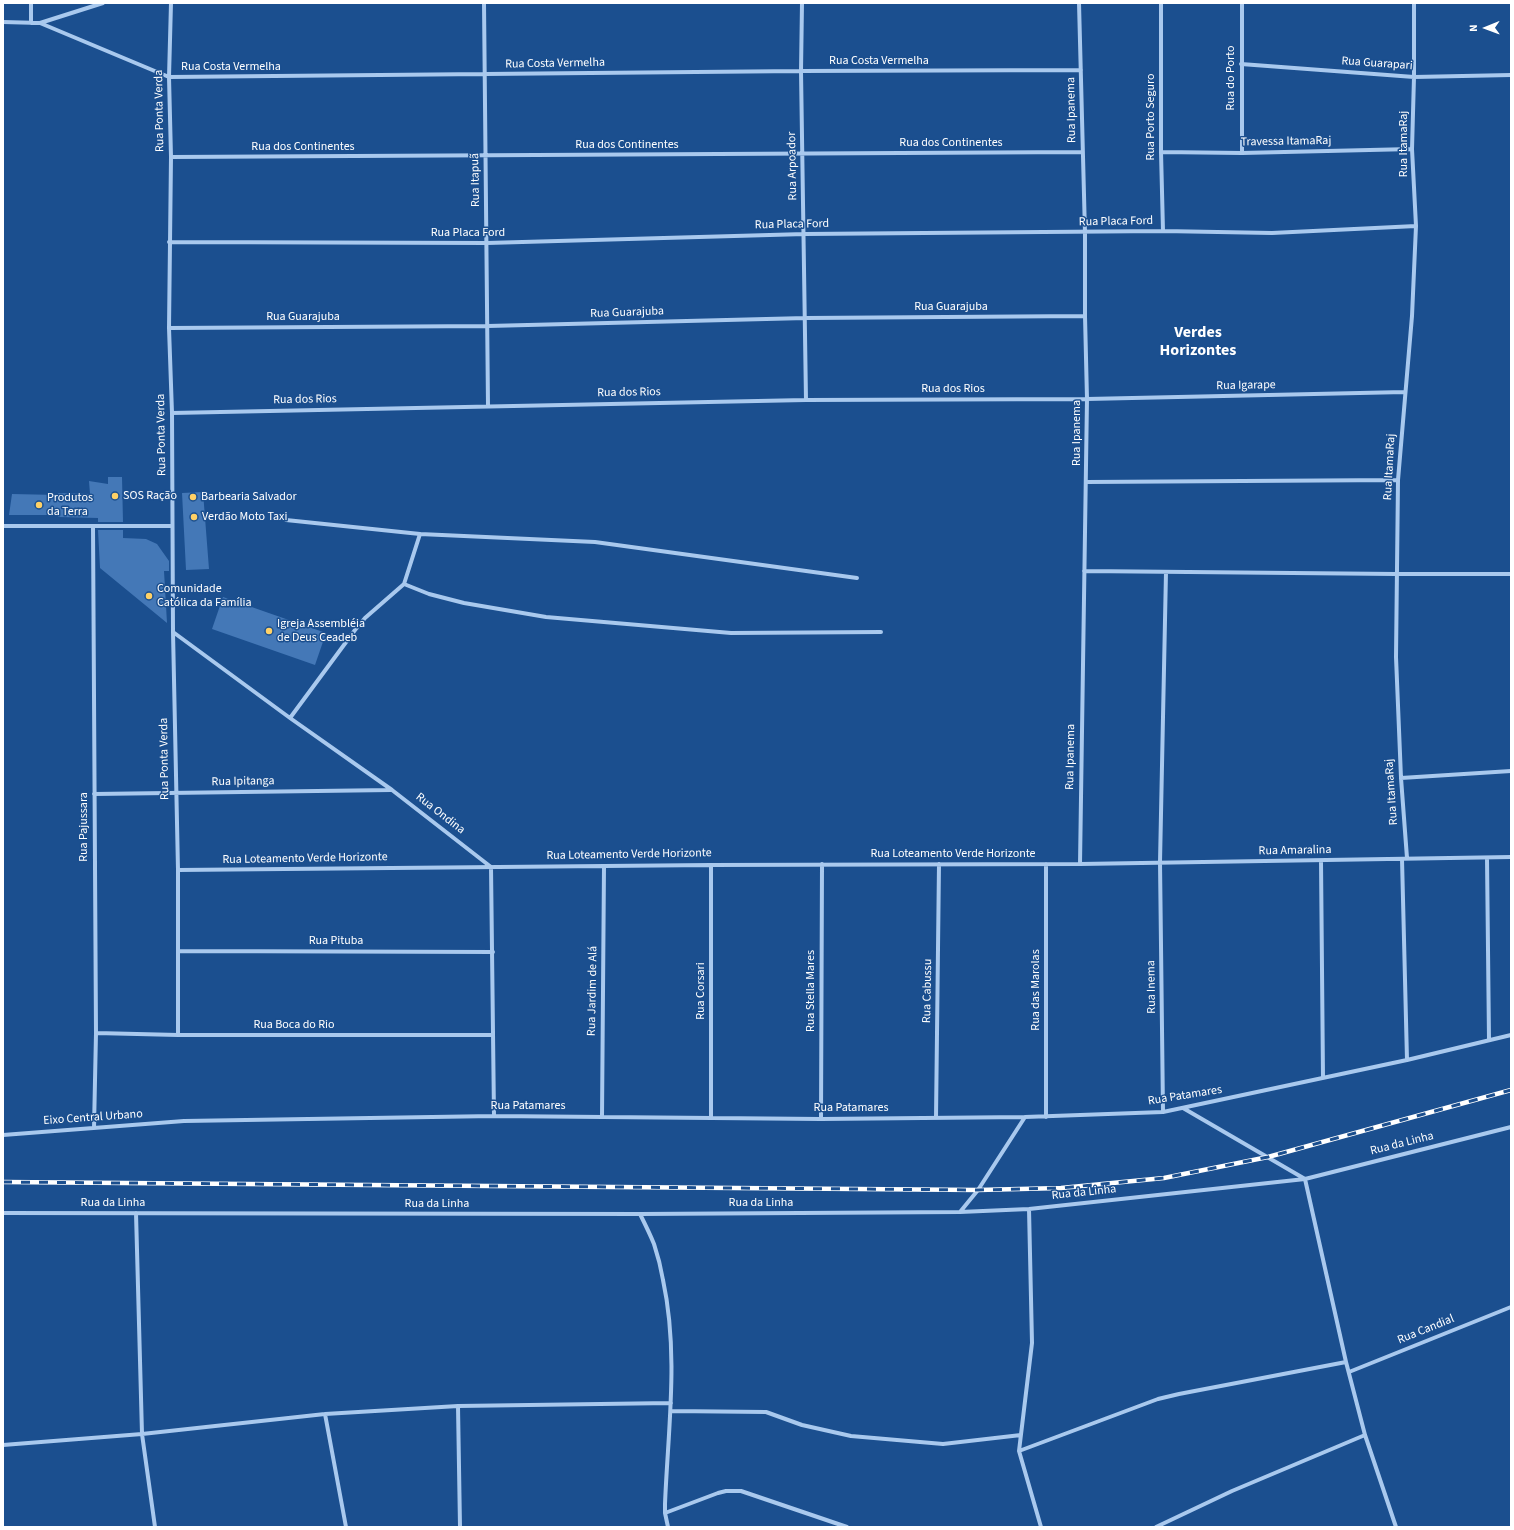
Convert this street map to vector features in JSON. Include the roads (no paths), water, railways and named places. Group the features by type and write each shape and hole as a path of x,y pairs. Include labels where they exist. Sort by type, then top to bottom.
{"street":[{"path":"31,3 31,23"},
{"path":"3,22 40,23 103,3"},
{"name":"Rua Ponta Verda","path":"171,3 169,77 169,242 172,414 173,632 179,951 178,1035"},
{"name":"Rua Itapuã","path":"484,3 488,406"},
{"name":"Rua Arpoador","path":"802,3 806,400"},
{"name":"Rua Ipanema","path":"1079,3 1085,233 1087,399 1087,482 1084,570 1080,864"},
{"name":"Rua Porto Seguro","path":"1161,3 1161,152 1163,231"},
{"name":"Rua do Porto","path":"1242,3 1242,153"},
{"name":"Rua ItamaRaj","path":"1407,858 1396,675 1396,574 1398,480 1412,316 1416,226 1412,149 1414,3"},
{"name":"Rua Costa Vermelha","path":"40,23 169,77 1081,70"},
{"name":"Rua Guarapari","path":"1241,64 1414,77 1511,75"},
{"name":"Travessa ItamaRaj","path":"1161,152 1242,153 1412,149"},
{"name":"Rua dos Continentes","path":"170,157 1083,152"},
{"name":"Rua Placa Ford","path":"169,242 487,243 805,234 1085,233 1163,231 1272,234 1416,226"},
{"name":"Rua Guarajuba","path":"170,328 488,326 806,318 1085,316"},
{"name":"Rua Igarape","path":"1087,399 1405,392"},
{"name":"Rua dos Rios","path":"172,414 806,400 1087,399"},
{"path":"1087,482 1398,480"},
{"path":"286,520 420,534 595,542 857,578"},
{"path":"3,526 172,526"},
{"name":"Rua Pajussara","path":"93,526 96,1032 94,1128"},
{"path":"290,718 355,630 366,618 404,584 420,534"},
{"path":"1084,570 1166,572 1511,574"},
{"name":"Rua Inema","path":"1163,1112 1160,862 1166,572"},
{"path":"404,584 429,594 464,603 546,617 731,633 881,632"},
{"name":"Rua Ondina","path":"173,632 290,718 392,790 492,867"},
{"path":"1401,778 1511,771"},
{"name":"Rua Ipitanga","path":"94,794 392,790"},
{"name":"Rua Amaralina","path":"1080,864 1511,857"},
{"path":"1487,858 1489,1040"},
{"path":"1402,859 1407,1060"},
{"path":"1322,861 1323,1078"},
{"name":"Rua Loteamento Verde Horizonte","path":"178,870 822,864 1080,864"},
{"name":"Rua Stella Mares","path":"821,1119 822,864"},
{"name":"Rua Cabussu","path":"936,1118 939,864"},
{"name":"Rua das Marolas","path":"1046,864 1046,1117"},
{"name":"Rua Corsari","path":"711,865 711,1118"},
{"name":"Rua Jardim de Alá","path":"602,1117 604,866"},
{"path":"492,867 494,1116"},
{"name":"Rua Pituba","path":"179,951 493,952"},
{"name":"Rua Boca do Rio","path":"96,1032 178,1035 493,1035"},
{"name":"Rua Patamares","path":"184,1121 494,1116 821,1119 1046,1117 1163,1112 1407,1060 1511,1035"},
{"path":"1182,1108 1305,1179 1346,1362 1365,1435 1396,1527"},
{"path":"960,1212 978,1190 1025,1117"},
{"name":"Eixo Central Urbano","path":"3,1135 184,1121"},
{"name":"Rua da Linha","path":"3,1213 640,1214 960,1212 1029,1210 1305,1179 1511,1127"},
{"path":"1029,1210 1032,1343 1019,1451 1042,1527"},
{"path":"136,1214 142,1434 155,1527"},
{"path":"640,1214 654,1244 658,1258 668,1304 671,1335 671,1411 665,1514 668,1527"},
{"name":"Rua Candial","path":"1349,1372 1511,1307"},
{"path":"1019,1451 1158,1399 1346,1362"},
{"path":"3,1445 142,1434 325,1414 458,1406 671,1403"},
{"path":"458,1406 460,1527"},
{"path":"671,1411 766,1412 802,1425 851,1436 943,1444 1021,1435"},
{"path":"325,1414 346,1527"},
{"path":"1156,1527 1232,1492 1365,1435"},
{"path":"665,1514 718,1492 741,1491 847,1527"}],"railway":[{"path":"3,1182 978,1190 1061,1188 1164,1178 1268,1157 1511,1090"}],"place":[{"name":"SOS Ração","path":"115,496"},
{"name":"Barbearia Salvador","path":"193,497"},
{"name":"Produtos da Terra","path":"39,505"},
{"name":"Verdão Moto Taxi","path":"194,517"},
{"name":"Comunidade Católica da Família","path":"149,596"},
{"name":"Igreja Assembléia de Deus Ceadeb","path":"269,631"}],"district":[{"name":"Verdes Horizontes","path":"1198,342"}]}
